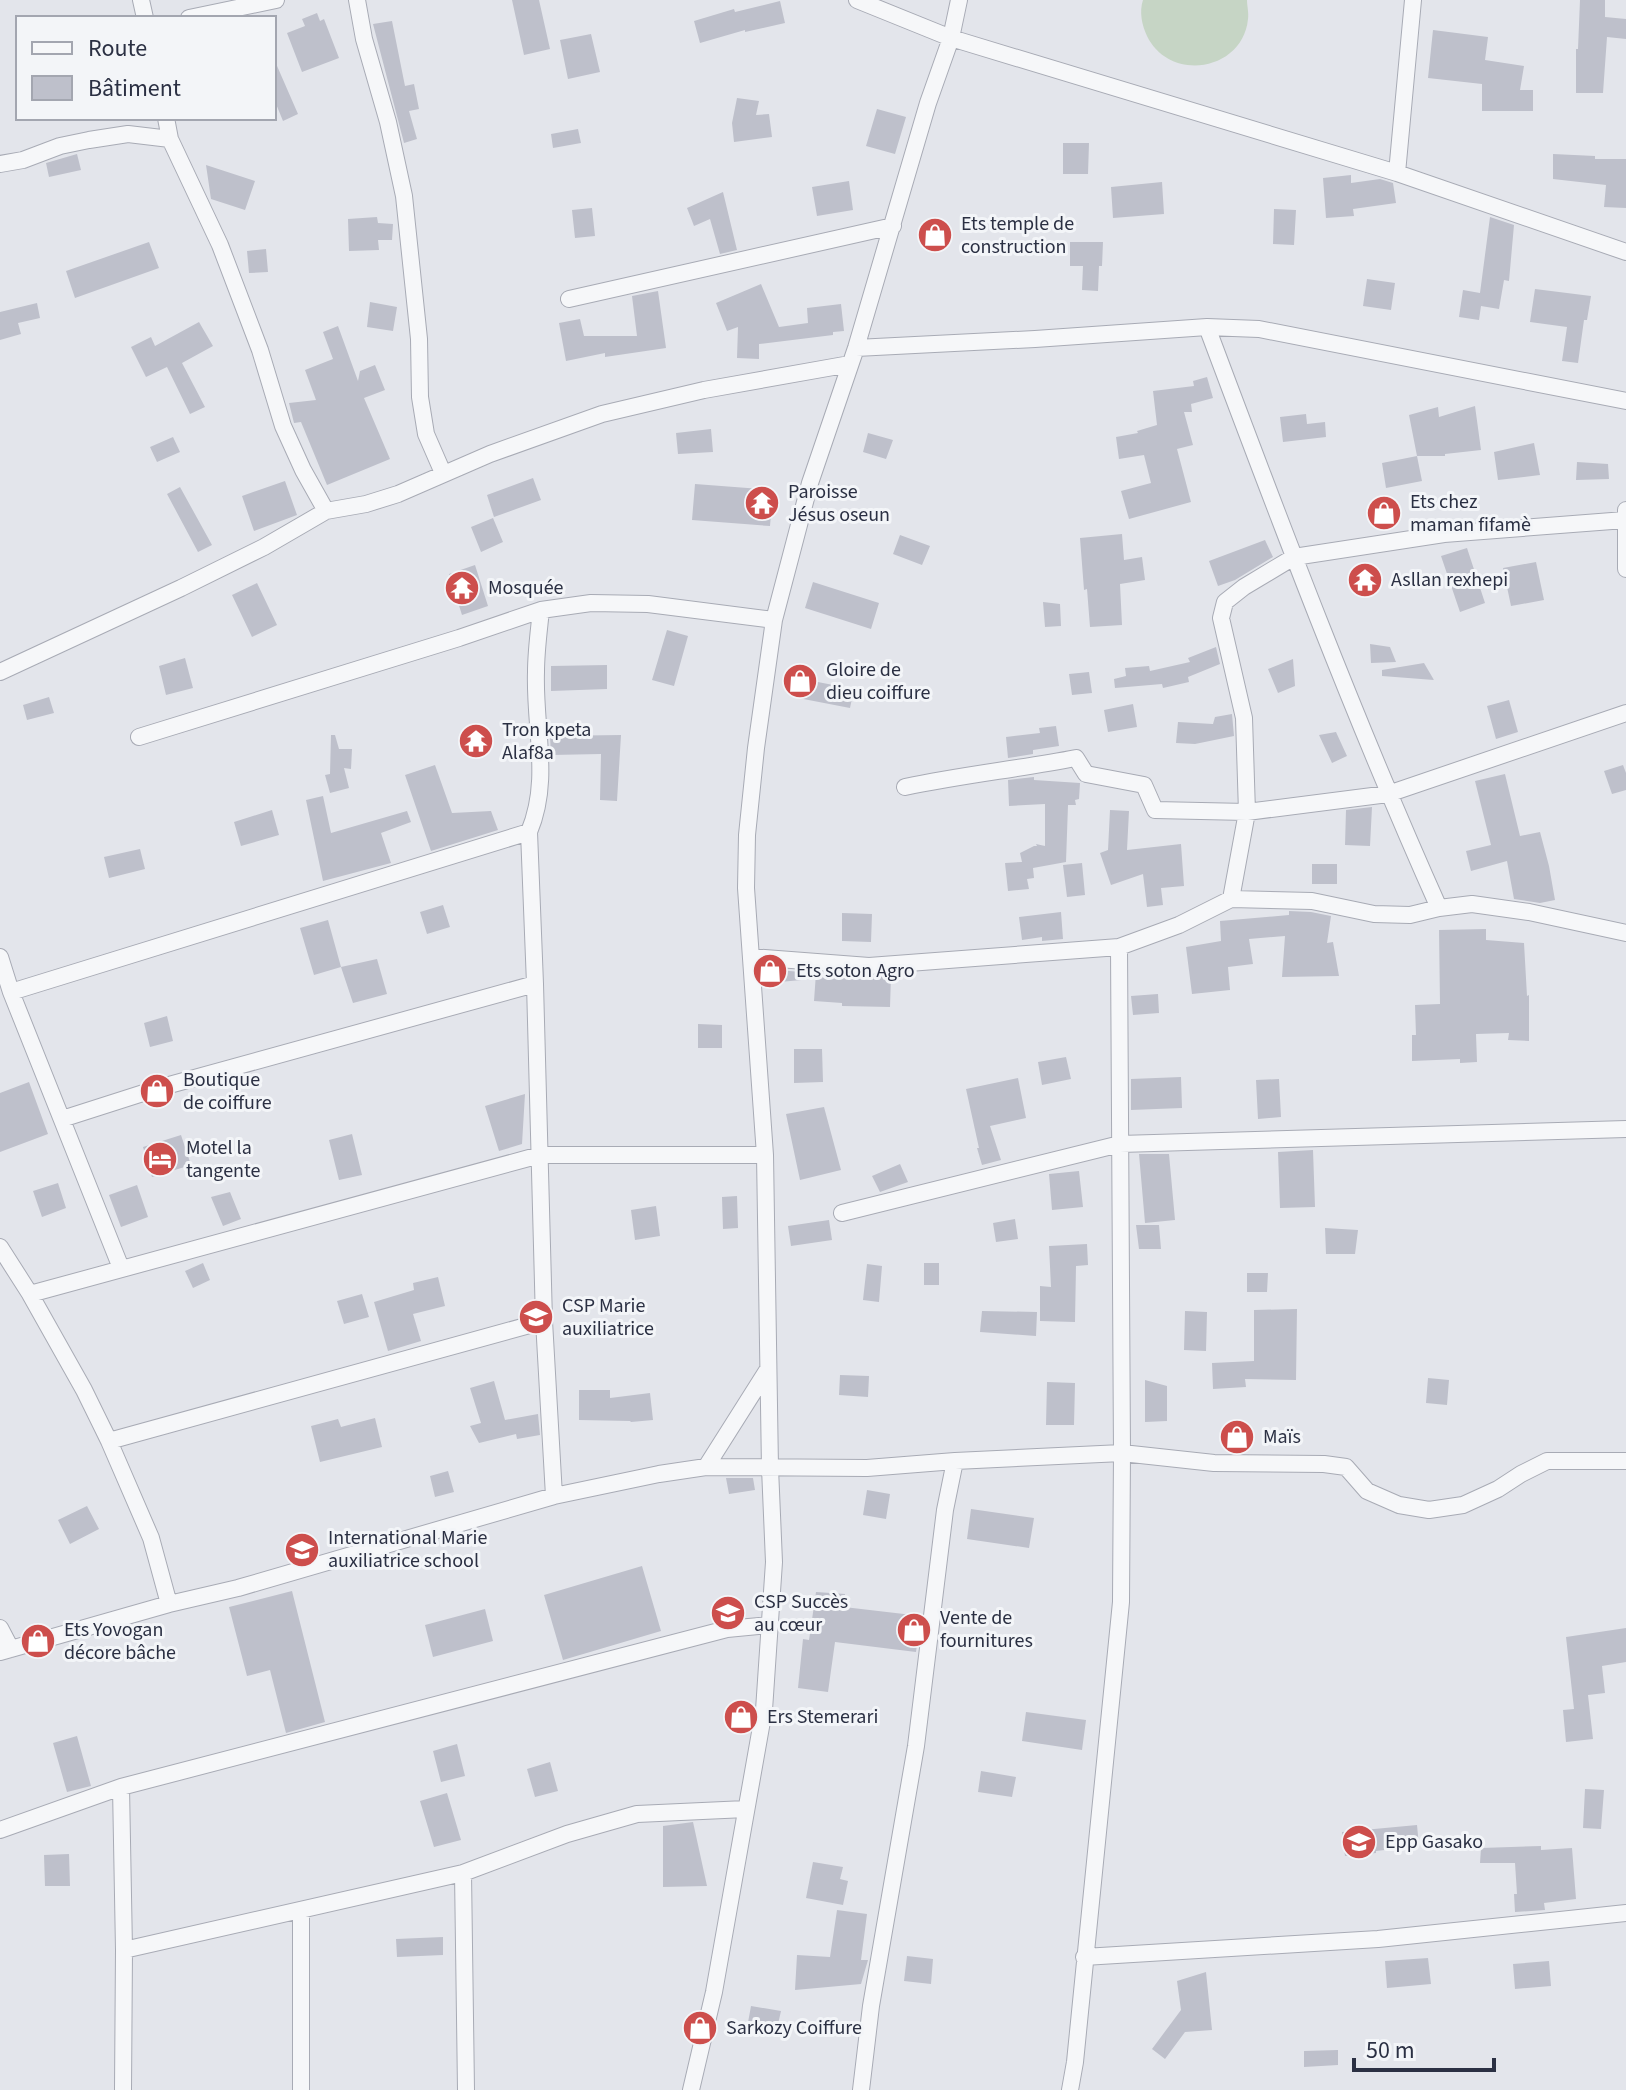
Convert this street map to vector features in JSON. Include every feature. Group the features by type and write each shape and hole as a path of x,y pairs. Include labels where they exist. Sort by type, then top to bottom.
{"street":[{"path":"199,16 276,0"},
{"path":"357,0 404,196 419,339 420,397 426,434 443,473"},
{"path":"857,0 951,38 1397,173 1626,252"},
{"path":"691,2090 714,1992 764,1710 774,1562 765,1155 746,888 747,835 756,748 774,620 810,483 853,356 928,103 951,38 959,0"},
{"path":"1397,173 1413,0"},
{"path":"166,120 170,139 220,245 260,350 283,426 326,511"},
{"path":"0,164 23,160 60,146 128,134 170,139"},
{"path":"569,299 893,226"},
{"path":"0,672 170,594 264,547 326,511 387,497 490,454 602,414 853,356 1207,327 1259,329 1626,401"},
{"path":"1207,327 1388,794 1439,908"},
{"path":"1231,899 1247,812 1244,718 1221,618 1225,602 1294,557 1444,534 1625,514 1626,569"},
{"path":"139,737 541,610 591,603 648,604 774,620"},
{"path":"541,610 536,672 541,787 537,812 529,832 544,1321 554,1496"},
{"path":"905,787 1076,758 1086,774 1144,785 1155,810 1247,812 1388,794 1626,713"},
{"path":"11,992 529,832"},
{"path":"751,957 869,966 1119,947 1179,925 1231,899 1312,901 1374,914 1410,915 1472,904 1529,912 1626,933"},
{"path":"1070,2090 1121,1602 1119,947"},
{"path":"0,957 11,992 121,1268"},
{"path":"62,1119 162,1087 535,984"},
{"path":"842,1213 1120,1144 1626,1129"},
{"path":"30,1294 540,1155 765,1155"},
{"path":"0,1247 84,1390 109,1441 151,1538 169,1604"},
{"path":"109,1441 544,1321"},
{"path":"706,1467 769,1368"},
{"path":"0,1628 6,1650 238,1588 554,1496 706,1467 867,1468 1122,1453 1214,1463 1324,1464 1346,1467 1367,1491 1399,1505 1429,1510 1463,1505 1547,1461 1626,1461"},
{"path":"861,2090 871,2006 916,1746 945,1510 955,1461"},
{"path":"0,1830 121,1787 727,1629 770,1625"},
{"path":"121,1787 123,2090"},
{"path":"124,1950 463,1873 567,1834 637,1814 746,1809"},
{"path":"463,1873 466,2090"},
{"path":"301,1910 301,2090"},
{"path":"1084,1957 1378,1939 1626,1913"}],"green space":[{"path":"1143,0 1247,0 1248,19 1243,37 1220,60 1204,65 1188,65 1158,51 1147,36 1141,9"}],"building":[{"path":"512,0 539,0 550,49 524,55"},
{"path":"1580,0 1605,0 1605,17 1626,19 1626,39 1607,37 1603,93 1576,93"},
{"path":"780,1 785,23 700,43 694,21 734,9 735,12"},
{"path":"317,13 320,21 324,19 339,58 302,72 287,33 305,26 302,19"},
{"path":"392,21 405,86 414,84 419,109 409,111 417,139 404,143 373,24"},
{"path":"1433,30 1488,37 1485,60 1524,66 1520,90 1533,90 1533,111 1482,111 1482,84 1428,78"},
{"path":"591,34 600,72 568,79 560,40"},
{"path":"276,64 298,114 283,121 276,104"},
{"path":"737,98 759,101 756,115 769,114 772,137 734,142 732,123"},
{"path":"877,109 906,117 895,154 866,146"},
{"path":"578,129 581,143 553,148 551,134"},
{"path":"1063,143 1089,143 1088,174 1063,174"},
{"path":"77,154 81,170 49,177 46,163"},
{"path":"1553,154 1626,159 1626,208 1604,207 1606,185 1553,179"},
{"path":"206,165 255,181 245,210 211,199"},
{"path":"1351,175 1351,183 1380,179 1393,183 1396,203 1353,209 1354,216 1326,218 1323,178"},
{"path":"849,181 853,210 817,216 812,187"},
{"path":"1162,182 1164,214 1113,218 1111,187"},
{"path":"723,192 737,250 720,254 710,219 694,226 687,208"},
{"path":"592,208 595,236 575,238 572,210"},
{"path":"1274,209 1296,210 1294,245 1273,244"},
{"path":"377,217 378,223 393,224 392,240 378,240 379,250 349,251 348,219"},
{"path":"1490,217 1514,225 1509,281 1504,280 1499,309 1481,306 1479,320 1459,317 1463,290 1480,293"},
{"path":"149,242 159,268 75,298 66,271"},
{"path":"1070,242 1103,242 1098,291 1082,290 1083,266 1070,266"},
{"path":"266,249 268,272 249,273 247,251"},
{"path":"1367,279 1395,283 1391,310 1363,306"},
{"path":"761,284 779,327 808,323 807,308 841,304 844,331 759,344 759,359 737,358 738,327 727,331 716,303"},
{"path":"1535,289 1591,296 1578,363 1562,361 1567,327 1530,322"},
{"path":"658,291 666,348 605,357 605,353 566,361 559,323 580,319 584,336 637,336 632,296"},
{"path":"370,302 397,307 393,331 367,327"},
{"path":"37,303 40,318 18,323 21,334 0,340 0,312"},
{"path":"199,322 213,346 182,363 205,407 190,414 167,367 146,377 131,347 151,337 155,346"},
{"path":"338,326 358,381 360,371 375,365 385,390 364,398 390,459 327,485 301,422 294,423 289,403 316,400 305,370 333,359 323,332"},
{"path":"1207,377 1213,398 1191,404 1192,412 1184,412 1193,445 1177,449 1191,502 1129,519 1121,491 1151,483 1144,455 1119,459 1116,437 1157,425 1153,391 1194,386 1193,381"},
{"path":"1475,406 1481,450 1445,456 1417,456 1409,415 1438,407 1439,417"},
{"path":"1306,414 1307,424 1325,422 1326,437 1283,442 1280,417"},
{"path":"711,429 713,452 678,454 676,433"},
{"path":"868,433 893,440 886,459 863,452"},
{"path":"173,437 180,452 157,462 150,447"},
{"path":"1534,443 1540,475 1498,480 1494,452"},
{"path":"1417,456 1422,481 1386,488 1382,463"},
{"path":"1577,462 1608,464 1609,479 1576,480"},
{"path":"533,478 541,500 494,517 487,495"},
{"path":"285,481 297,515 254,531 242,496"},
{"path":"695,484 773,490 770,526 692,520"},
{"path":"180,487 212,545 198,552 167,494"},
{"path":"493,518 503,542 481,552 471,527"},
{"path":"1122,534 1124,560 1142,557 1145,580 1120,584 1122,625 1090,627 1080,538"},
{"path":"900,535 930,546 922,565 893,554"},
{"path":"1265,540 1273,557 1235,580 1218,586 1209,561"},
{"path":"1467,548 1485,603 1460,612 1441,556"},
{"path":"1536,562 1544,600 1511,606 1503,568"},
{"path":"475,565 488,606 462,615 449,574"},
{"path":"813,582 879,603 871,629 805,608"},
{"path":"257,583 277,625 252,637 232,595"},
{"path":"1043,602 1060,604 1061,626 1045,627"},
{"path":"667,630 688,636 674,686 652,680"},
{"path":"1370,644 1390,647 1396,662 1371,663"},
{"path":"1216,647 1220,664 1188,677 1189,682 1163,688 1162,684 1115,688 1114,679 1126,676 1125,668 1149,666 1150,671 1190,662 1188,658"},
{"path":"185,658 193,688 166,695 159,666"},
{"path":"1293,659 1295,686 1278,693 1268,669"},
{"path":"1424,663 1434,680 1382,676 1382,670"},
{"path":"607,665 607,689 551,691 551,666"},
{"path":"1089,672 1092,693 1072,695 1069,674"},
{"path":"797,678 854,689 850,708 793,697"},
{"path":"49,697 54,713 27,720 23,705"},
{"path":"1509,700 1518,732 1496,739 1487,706"},
{"path":"1133,704 1137,727 1108,732 1104,710"},
{"path":"1232,714 1234,736 1195,744 1176,743 1178,722 1213,724 1215,717"},
{"path":"1056,726 1059,746 1008,758 1006,737 1040,733 1039,728"},
{"path":"1336,732 1347,756 1332,763 1319,735"},
{"path":"331,735 335,735 339,749 352,749 351,769 344,768 349,788 330,793 325,775 330,774"},
{"path":"621,735 617,801 600,800 601,754 551,755 550,736"},
{"path":"435,765 452,813 491,811 498,830 431,851 405,775"},
{"path":"1623,765 1626,790 1612,794 1604,771"},
{"path":"1505,774 1520,836 1540,832 1555,900 1540,903 1514,899 1507,861 1471,871 1466,851 1491,845 1475,781"},
{"path":"1034,777 1034,780 1080,783 1076,805 1068,805 1066,862 1033,868 1034,878 1027,879 1029,889 1008,891 1005,863 1022,862 1020,853 1036,844 1045,846 1045,804 1009,806 1008,780"},
{"path":"323,796 331,833 407,811 411,822 381,833 391,863 323,881 306,800"},
{"path":"1372,807 1370,846 1345,845 1346,810"},
{"path":"272,810 279,835 241,846 234,822"},
{"path":"1110,810 1129,811 1127,850 1181,844 1184,886 1161,888 1163,905 1147,907 1143,874 1111,885 1100,853 1108,850"},
{"path":"140,849 145,869 109,878 104,857"},
{"path":"1082,863 1085,895 1067,897 1063,865"},
{"path":"1312,864 1337,864 1337,884 1312,884"},
{"path":"443,905 450,927 427,934 420,912"},
{"path":"1289,911 1331,916 1327,943 1333,942 1339,976 1282,977 1285,936 1249,939 1253,964 1228,967 1230,990 1192,994 1186,947 1221,941 1220,921 1289,915"},
{"path":"1061,912 1063,939 1042,941 1042,937 1022,940 1019,917"},
{"path":"842,913 872,914 871,942 842,941"},
{"path":"328,920 341,967 314,975 300,928"},
{"path":"1486,929 1486,940 1524,943 1529,1041 1508,1040 1509,1033 1476,1034 1477,1062 1460,1063 1460,1059 1412,1061 1412,1035 1416,1035 1415,1005 1440,1004 1439,930"},
{"path":"377,959 387,994 353,1003 341,967"},
{"path":"768,969 811,973 812,979 769,983"},
{"path":"816,973 891,976 890,1007 842,1006 842,1003 814,1001"},
{"path":"1158,994 1159,1013 1133,1015 1131,996"},
{"path":"167,1016 173,1041 150,1047 144,1023"},
{"path":"698,1024 722,1025 722,1048 698,1048"},
{"path":"794,1049 822,1049 823,1082 794,1083"},
{"path":"1066,1057 1071,1079 1042,1085 1038,1062"},
{"path":"1181,1077 1182,1108 1131,1110 1131,1079"},
{"path":"1018,1078 1026,1118 990,1126 1001,1160 982,1165 966,1089"},
{"path":"1279,1079 1281,1117 1258,1119 1256,1080"},
{"path":"29,1082 48,1134 0,1152 0,1093"},
{"path":"525,1094 522,1144 499,1151 485,1106"},
{"path":"824,1107 841,1170 800,1180 786,1114"},
{"path":"352,1134 362,1175 339,1180 329,1140"},
{"path":"181,1135 191,1165 152,1177 143,1147"},
{"path":"1313,1150 1315,1207 1280,1208 1278,1152"},
{"path":"1139,1154 1169,1154 1175,1220 1145,1223"},
{"path":"900,1164 908,1182 880,1192 872,1176"},
{"path":"1079,1171 1083,1207 1052,1210 1049,1174"},
{"path":"58,1183 66,1208 42,1217 33,1191"},
{"path":"137,1185 148,1217 121,1227 109,1195"},
{"path":"230,1192 241,1219 223,1226 211,1197"},
{"path":"737,1196 738,1228 723,1229 722,1197"},
{"path":"656,1206 660,1236 635,1240 631,1210"},
{"path":"1015,1219 1018,1239 996,1242 993,1223"},
{"path":"829,1220 832,1240 791,1246 788,1226"},
{"path":"1136,1225 1159,1225 1161,1249 1139,1249"},
{"path":"1325,1228 1358,1230 1355,1254 1326,1254"},
{"path":"1087,1244 1088,1265 1076,1266 1075,1322 1040,1321 1040,1286 1051,1287 1049,1246"},
{"path":"203,1263 210,1280 193,1288 185,1271"},
{"path":"924,1263 939,1263 939,1285 924,1285"},
{"path":"867,1264 882,1266 879,1302 863,1300"},
{"path":"1247,1273 1268,1273 1267,1292 1247,1292"},
{"path":"438,1277 445,1306 413,1314 421,1341 388,1351 374,1302 414,1290 413,1283"},
{"path":"362,1294 369,1317 344,1324 337,1301"},
{"path":"1297,1309 1296,1380 1245,1379 1246,1387 1213,1389 1212,1363 1254,1361 1254,1310"},
{"path":"982,1311 1037,1312 1036,1336 980,1332"},
{"path":"1185,1311 1207,1312 1206,1351 1184,1350"},
{"path":"840,1375 869,1376 868,1397 839,1395"},
{"path":"1428,1378 1449,1380 1447,1405 1426,1403"},
{"path":"1145,1380 1167,1386 1167,1421 1145,1422"},
{"path":"494,1381 505,1420 538,1414 540,1435 517,1439 516,1434 479,1443 470,1426 481,1423 470,1388"},
{"path":"1047,1382 1075,1383 1074,1425 1046,1425"},
{"path":"579,1390 610,1390 610,1398 650,1393 653,1420 579,1420"},
{"path":"375,1418 382,1447 320,1462 311,1426 338,1419 341,1427"},
{"path":"448,1471 454,1492 435,1497 430,1476"},
{"path":"726,1478 753,1478 755,1490 729,1494"},
{"path":"867,1490 890,1494 886,1519 863,1515"},
{"path":"87,1506 99,1529 70,1544 58,1520"},
{"path":"971,1509 1034,1518 1029,1548 967,1539"},
{"path":"642,1566 661,1631 563,1660 544,1595"},
{"path":"292,1591 325,1722 286,1733 270,1670 247,1676 229,1607"},
{"path":"816,1592 845,1594 844,1607 921,1616 916,1652 835,1642 828,1692 798,1688 803,1639 809,1640"},
{"path":"485,1609 493,1641 433,1657 425,1625"},
{"path":"1626,1628 1626,1662 1602,1666 1605,1693 1588,1695 1593,1739 1566,1742 1563,1710 1574,1709 1566,1637"},
{"path":"1026,1712 1086,1720 1082,1750 1022,1741"},
{"path":"77,1736 91,1786 67,1792 53,1743"},
{"path":"457,1744 465,1776 441,1782 433,1751"},
{"path":"550,1762 558,1791 535,1797 527,1769"},
{"path":"981,1771 1016,1777 1012,1797 978,1792"},
{"path":"1585,1789 1604,1790 1601,1829 1583,1828"},
{"path":"447,1793 461,1840 434,1847 420,1801"},
{"path":"693,1822 707,1886 663,1887 663,1826"},
{"path":"1417,1825 1419,1846 1345,1856 1342,1832"},
{"path":"1541,1846 1541,1850 1572,1848 1576,1899 1544,1903 1545,1910 1515,1912 1515,1863 1480,1863 1481,1848"},
{"path":"69,1854 70,1886 45,1886 44,1855"},
{"path":"813,1862 843,1867 840,1879 848,1881 843,1905 806,1898"},
{"path":"837,1910 867,1914 861,1960 868,1960 861,1984 795,1990 797,1955 830,1957"},
{"path":"443,1937 443,1955 397,1957 396,1939"},
{"path":"907,1956 933,1959 931,1984 904,1981"},
{"path":"1428,1958 1431,1984 1387,1988 1385,1961"},
{"path":"1549,1961 1551,1986 1515,1989 1513,1964"},
{"path":"1206,1972 1212,2030 1185,2032 1165,2059 1152,2049 1181,2010 1177,1981"},
{"path":"751,2006 781,2011 776,2033 747,2028"},
{"path":"1338,2050 1338,2065 1304,2067 1304,2051"}],"place":[{"name":"Ets temple de construction","path":"935,235"},
{"name":"Paroisse Jésus oseun","path":"762,503"},
{"name":"Ets chez maman fifamè","path":"1384,513"},
{"name":"Asllan rexhepi","path":"1365,580"},
{"name":"Mosquée","path":"462,588"},
{"name":"Gloire de dieu coiffure","path":"800,681"},
{"name":"Tron kpeta Alaf8a","path":"476,741"},
{"name":"Ets soton Agro","path":"770,971"},
{"name":"Boutique de coiffure","path":"157,1091"},
{"name":"Motel la tangente","path":"160,1159"},
{"name":"CSP Marie auxiliatrice","path":"536,1317"},
{"name":"Maïs","path":"1237,1437"},
{"name":"International Marie auxiliatrice school","path":"302,1550"},
{"name":"CSP Succès au cœur","path":"728,1613"},
{"name":"Vente de fournitures","path":"914,1630"},
{"name":"Ets Yovogan décore bâche","path":"38,1641"},
{"name":"Ers Stemerari","path":"741,1717"},
{"name":"Epp Gasako","path":"1359,1842"},
{"name":"Sarkozy Coiffure","path":"700,2028"}]}
